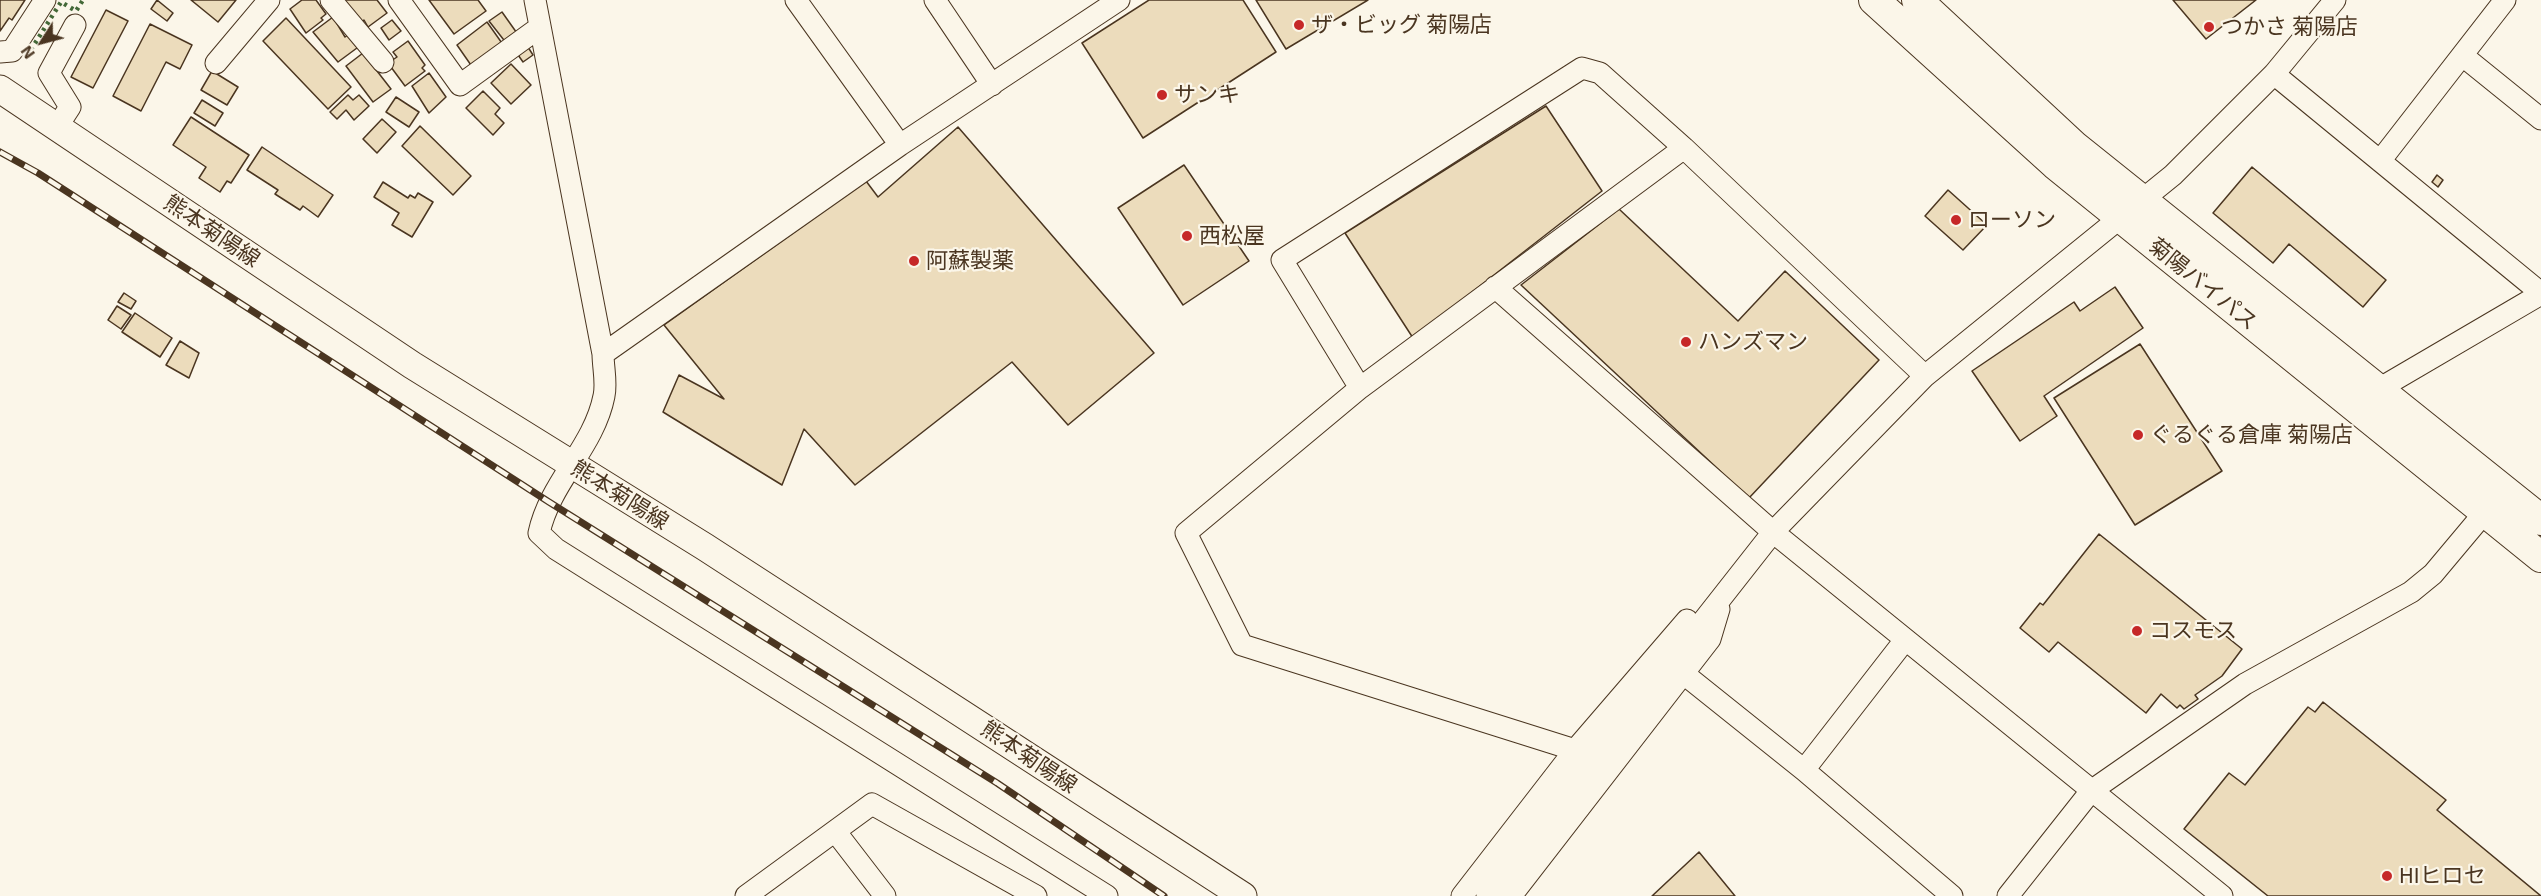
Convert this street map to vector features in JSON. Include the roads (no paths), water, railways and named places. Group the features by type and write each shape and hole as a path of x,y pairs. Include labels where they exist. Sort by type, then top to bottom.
{"highway":[{"name":"菊陽バイパス","path":"1874,0 2055,164 2133,210 2376,390 2541,520"},
{"name":"菊陽バイパス","path":"1917,0 2074,146 2133,210 2485,512 2541,557"}],"main road":[{"name":"熊本菊陽線","path":"0,90 412,365 754,579 1243,896"}],"street":[{"path":"0,52 12,51 45,0"},
{"path":"216,63 269,0"},
{"path":"331,0 383,62"},
{"path":"399,0 460,85 540,27"},
{"path":"535,0 603,354 605,394 594,428 570,464 543,512 539,533 556,549 1107,896"},
{"path":"796,0 900,145"},
{"path":"935,0 992,85"},
{"path":"603,354 900,145 1119,0"},
{"path":"1487,896 1773,532 1925,376 1976,332 2133,210 2229,121 2274,74 2336,0"},
{"path":"2380,161 2505,0"},
{"path":"57,128 70,107 48,73 75,24"},
{"path":"2463,56 2541,119"},
{"path":"1360,388 1282,260 1582,68 1600,73 1684,148 1925,376"},
{"path":"2274,74 2541,293 2376,390"},
{"path":"1575,750 1242,645 1186,533 1360,388 1684,148"},
{"path":"1495,287 1773,532 2222,896"},
{"path":"2008,896 2091,790 2245,684 2411,592 2433,574 2485,512"},
{"path":"1462,896 1575,750 1687,620 1722,597"},
{"path":"1510,896 1710,639 1722,597"},
{"path":"1804,770 1905,640"},
{"path":"1684,674 1804,770 1952,896"},
{"path":"746,896 872,804 1028,894"},
{"path":"836,831 885,896"}],"railway":[{"path":"0,152 38,173 549,502 997,783 1164,896"}],"place":[{"name":"ザ・ビッグ 菊陽店","path":"1299,25"},
{"name":"つかさ 菊陽店","path":"2209,27"},
{"name":"サンキ","path":"1162,95"},
{"name":"ローソン","path":"1956,220"},
{"name":"西松屋","path":"1187,236"},
{"name":"阿蘇製薬","path":"914,261"},
{"name":"ハンズマン","path":"1686,342"},
{"name":"ぐるぐる倉庫 菊陽店","path":"2138,435"},
{"name":"コスモス","path":"2137,631"},
{"name":"HIヒロセ","path":"2387,876"}]}
